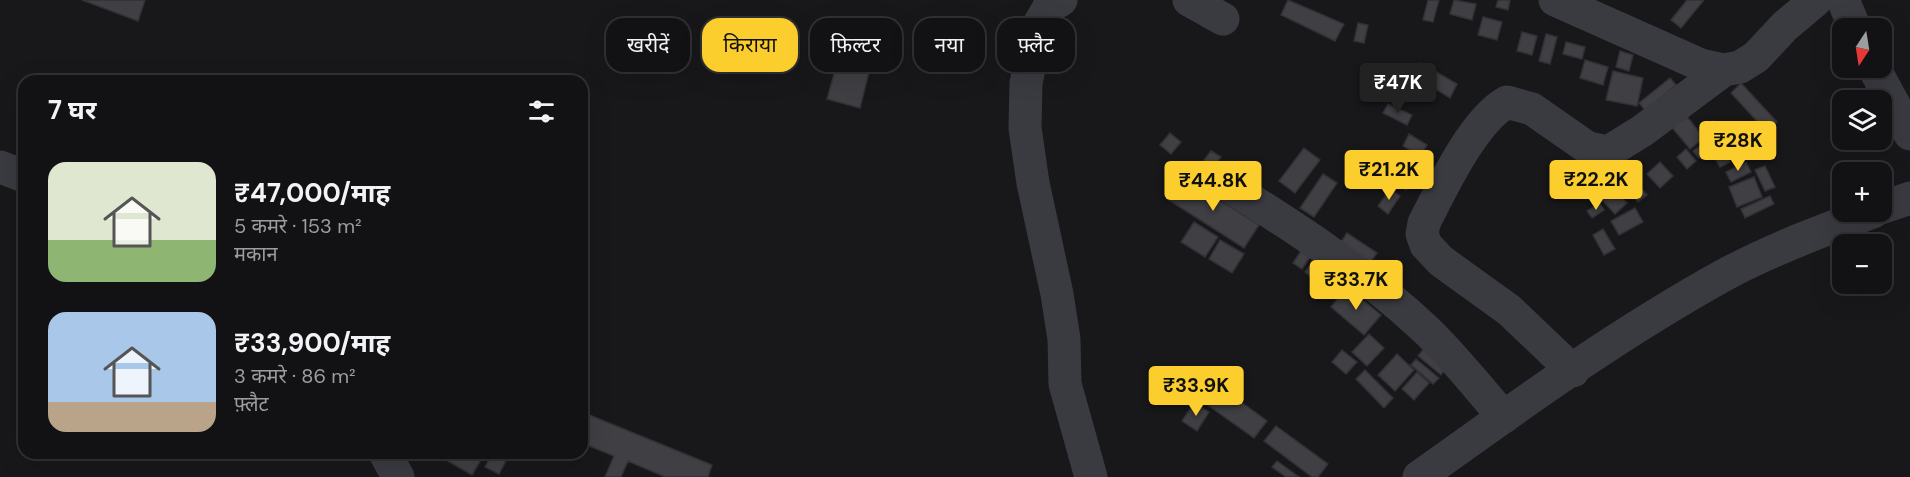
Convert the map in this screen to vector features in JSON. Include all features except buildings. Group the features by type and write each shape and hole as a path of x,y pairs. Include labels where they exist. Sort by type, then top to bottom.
{"street":[{"path":"1061,0 1049,8 1038,26 1026,83 1025,128 1033,183 1057,294 1064,339 1065,384 1091,477"},
{"path":"1188,0 1222,19"},
{"path":"1555,0 1701,65 1724,70 1740,67 1756,57 1785,26 1816,0"},
{"path":"1843,0 1851,18"},
{"path":"1573,371 1509,310 1441,261 1426,245 1422,234 1430,212 1477,129 1507,102 1532,109 1588,148 1608,152 1642,131 1724,70"},
{"path":"1879,78 1910,134"},
{"path":"0,167 18,174"},
{"path":"1227,185 1293,226 1358,272 1425,329 1504,417"},
{"path":"1892,204 1910,198"},
{"path":"1419,477 1636,328 1727,274 1786,246 1847,222"},
{"path":"389,459 398,477"}]}
